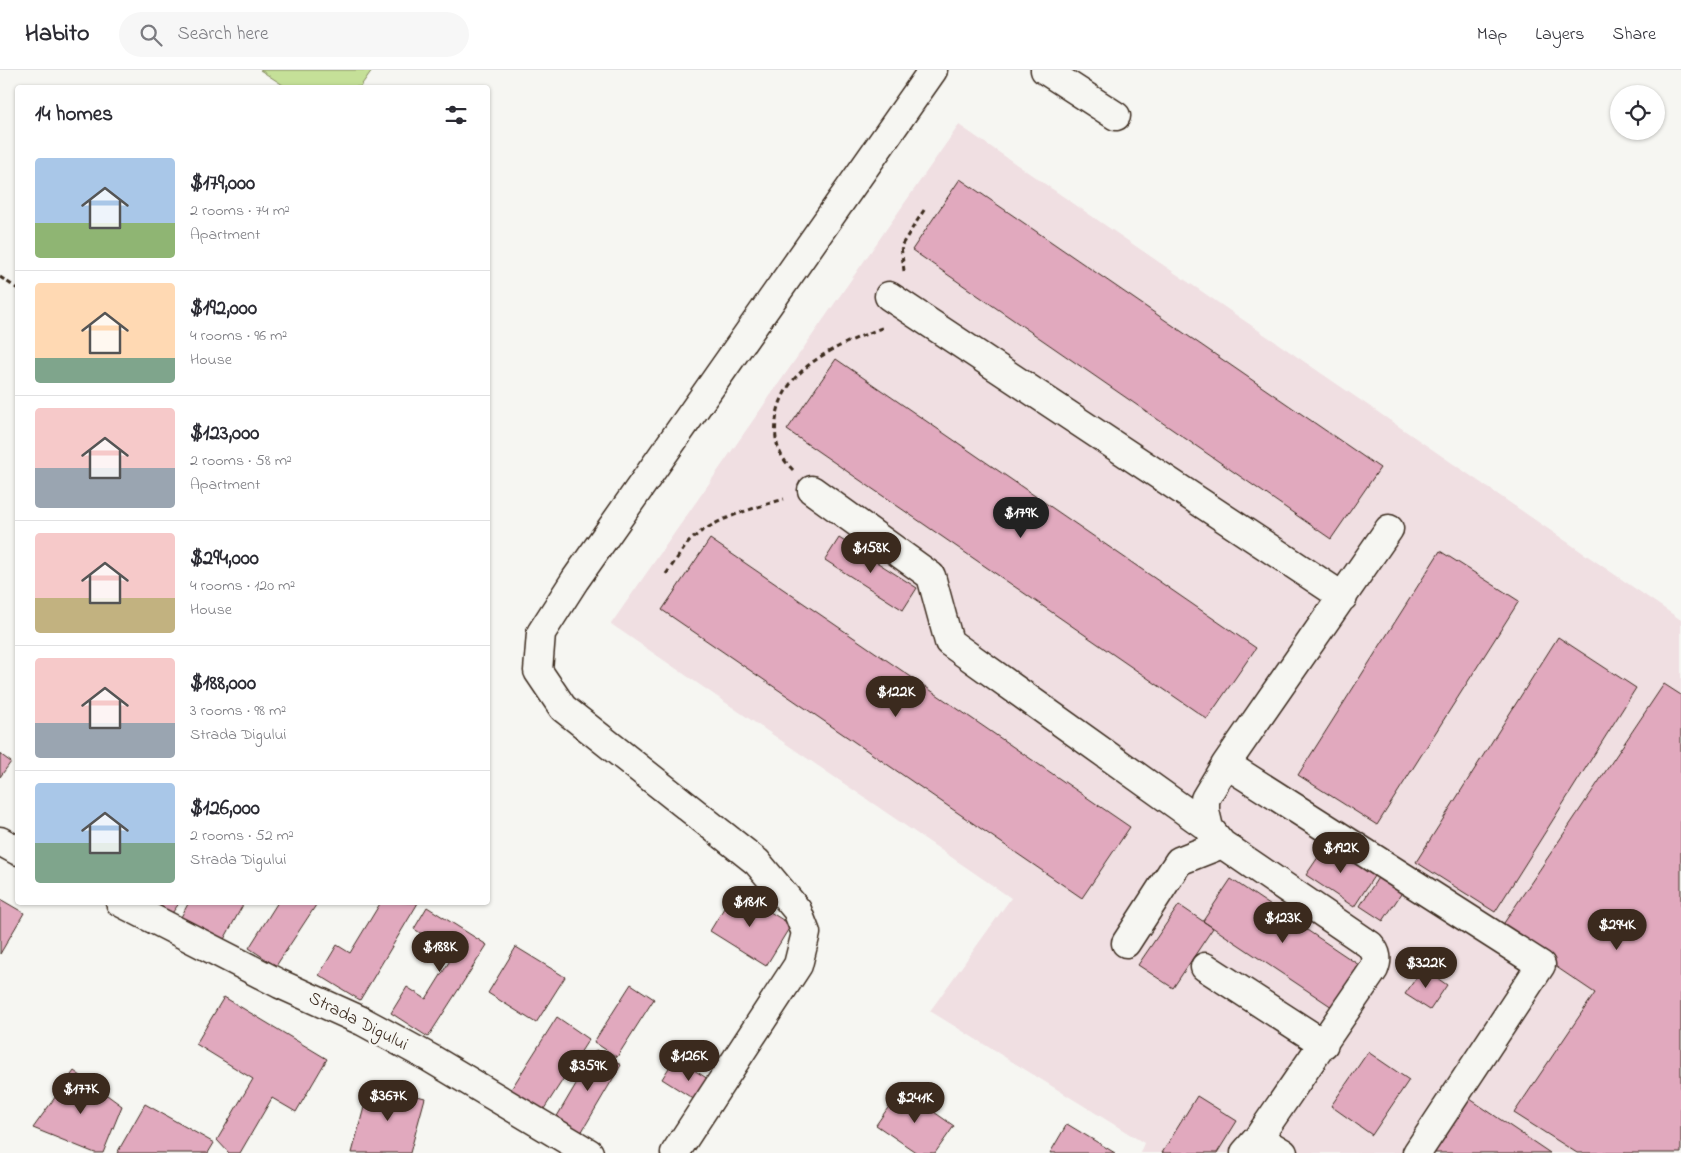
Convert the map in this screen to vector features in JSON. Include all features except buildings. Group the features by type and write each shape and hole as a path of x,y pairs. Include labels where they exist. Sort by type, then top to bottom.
{"street":[{"path":"675,1153 798,965 806,933 796,910 757,862 563,708 538,671 541,633 575,580 933,70"},
{"path":"1045,70 1116,116"},
{"path":"889,296 1343,597"},
{"path":"812,490 931,576 949,642 1215,836 1370,945 1375,951 1377,957 1374,969 1324,1044 1252,1145 1283,1153"},
{"path":"1215,836 1205,811 1205,799 1226,764 1389,529"},
{"path":"1226,764 1541,966 1417,1153"},
{"path":"1126,942 1180,861 1215,836"},
{"path":"0,841 15,849"},
{"name":"Strada Digului","path":"126,905 280,984 362,1021 430,1058 589,1153"},
{"path":"1205,967 1324,1044"}],"path":[{"path":"666,574 690,541 708,528 740,513 812,490 783,460 775,436 778,408 788,386 819,356 859,337 918,314 904,270 901,246 926,207"},
{"path":"0,277 15,287"}],"shaded area":[{"path":"959,125 1681,620 1681,1153 1140,1153 1144,1143 930,1011 1011,898 611,624"}],"green space":[{"path":"260,70 372,70 361,85 283,85"}]}
